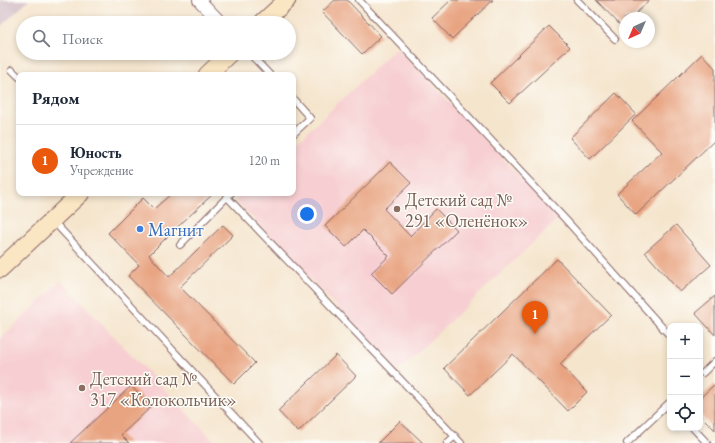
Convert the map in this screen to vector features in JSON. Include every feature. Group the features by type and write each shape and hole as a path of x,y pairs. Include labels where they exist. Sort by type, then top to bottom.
{"street":[{"path":"199,0 214,16"},
{"path":"270,16 287,0"},
{"path":"210,72 223,60"},
{"path":"0,269 78,196"}],"lane":[{"path":"359,0 566,220 667,333"},
{"path":"577,0 615,39"},
{"path":"256,60 267,72"},
{"path":"12,70 16,74"},
{"path":"296,102 310,118 296,131"},
{"path":"180,245 228,196"},
{"path":"230,196 461,443"},
{"path":"52,220 259,443"},
{"path":"703,371 715,361"},
{"path":"627,443 667,406"},
{"path":"696,431 707,443"},
{"path":"447,443 455,436"}],"shaded area":[{"path":"0,0 29,0 0,27"},
{"name":"Детский сад № 291 «Оленёнок»","path":"397,47 559,218 398,371 235,200 240,196 296,196 296,143"},
{"name":"Детский сад № 317 «Колокольчик»","path":"61,281 216,443 5,443 0,438 0,339"}],"building":[{"path":"335,0 347,0 381,36 362,54 322,12"},
{"path":"451,0 493,0 452,39 432,18"},
{"path":"596,0 650,0 637,12 619,12 619,24"},
{"path":"549,26 570,47 510,103 490,83"},
{"path":"702,54 715,68 715,140 636,215 617,194 662,152 632,121"},
{"path":"616,93 636,114 590,159 570,138"},
{"path":"390,162 411,183 384,209 410,236 436,209 457,230 392,294 371,273 389,256 363,230 346,247 325,226"},
{"path":"169,196 211,196 149,255 169,277 223,225 233,235 180,287 255,363 234,384 128,276 139,265 108,233 143,198 154,209"},
{"path":"676,225 711,265 680,292 645,252"},
{"path":"557,259 611,315 560,364 587,392 568,411 513,354 470,395 444,368"},
{"path":"715,296 715,335 695,313"},
{"path":"336,355 356,376 298,432 278,411"},
{"path":"715,384 715,430 703,418 703,395"},
{"path":"131,386 151,407 121,435 129,443 70,443"},
{"path":"400,421 423,443 378,443"}],"place":[{"name":"Детский сад № 291 «Оленёнок»","path":"397,209"},
{"name":"Магнит","path":"140,229"},
{"name":"Юность","path":"535,334"},
{"name":"Детский сад № 317 «Колокольчик»","path":"82,388"}]}
